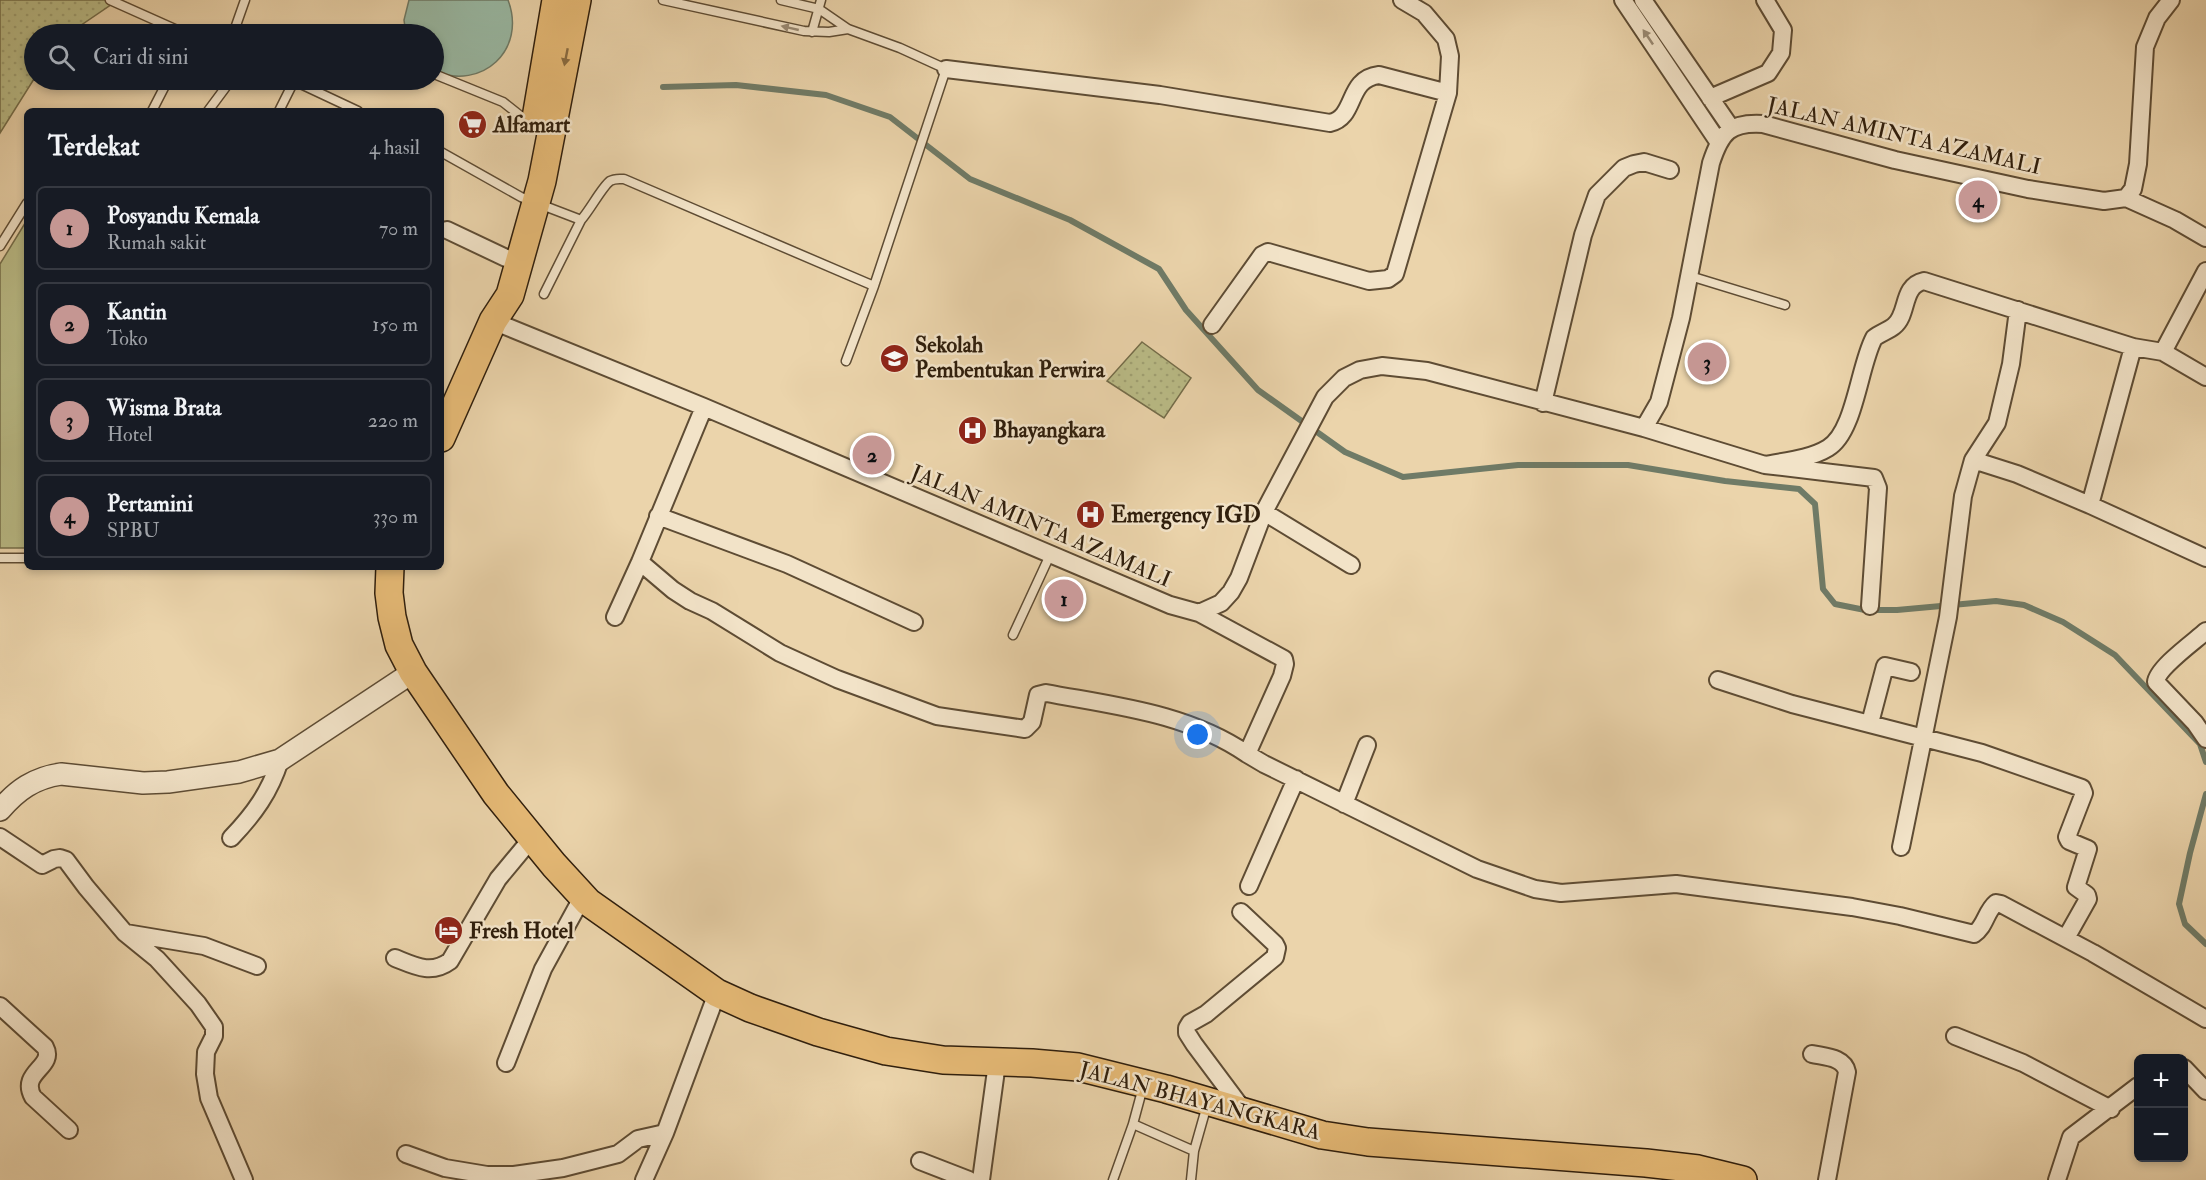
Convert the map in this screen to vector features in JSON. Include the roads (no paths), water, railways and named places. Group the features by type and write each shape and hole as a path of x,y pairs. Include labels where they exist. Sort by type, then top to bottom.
{"highway":[{"path":"543,130 556,0"},
{"path":"444,431 494,321 510,295 543,130 577,0"},
{"path":"494,321 497,289 528,199"},
{"name":"JALAN BHAYANGKARA","path":"390,570 389,593 392,617 399,645 413,672 496,794 532,838 588,902 717,993 750,1008 818,1032 886,1051 943,1060 1078,1067 1208,1101 1322,1135 1645,1172 1698,1169 1743,1180"}],"street":[{"path":"1212,325 1262,255 1268,252 1369,281 1388,279 1395,274 1448,93 1450,56 1446,39 1424,13 1402,0"},
{"path":"1623,0 1719,142"},
{"path":"1643,0 1731,128 1719,142 1711,163 1690,276 1659,402 1644,428"},
{"path":"1710,98 1768,73 1781,53 1783,30 1765,0"},
{"path":"2167,1 2145,46 2138,164 2133,189 2126,198 2175,220 2206,238"},
{"path":"1667,65 1681,55"},
{"path":"946,69 1161,95 1330,123 1338,122 1344,116 1357,87 1368,76 1378,75 1448,93"},
{"name":"JALAN AMINTA AZAMALI","path":"1731,128 1745,123 1779,127 1862,152 2028,189 2104,201 2126,198"},
{"path":"1543,403 1583,236 1597,195 1624,168 1634,164 1644,162 1670,170"},
{"path":"447,231 506,258"},
{"path":"2163,352 2206,271"},
{"path":"1765,465 1801,458 1827,448 1837,441 1846,426 1871,344 1878,335 1894,327 1898,322 1906,299 1919,282 1931,281 2133,347 2163,352 2206,377"},
{"path":"1901,847 1948,617 1963,496 1974,460 1997,423 2011,364 2018,310"},
{"name":"JALAN AMINTA AZAMALI","path":"494,321 704,407 1170,605 1199,613 1284,659 1282,676 1246,754"},
{"path":"2090,505 2133,347"},
{"path":"1199,613 1221,603 1231,592 1239,578 1264,512 1325,397 1344,378 1360,370 1382,366 1427,370 1475,382 1543,403 1644,428 1765,465 1870,476 1876,480 1878,488 1870,606"},
{"path":"615,617 704,407"},
{"path":"1974,460 2017,474 2206,558"},
{"path":"1264,512 1351,565"},
{"path":"658,516 787,564 914,622"},
{"path":"640,562 673,590 780,653 837,679 937,716 1025,729 1032,722 1038,695 1046,693 1186,722 1209,731 1264,764 1477,869 1535,890 1561,893 1676,884 1852,907 1974,934 1978,932 1992,906 1996,903 2066,938 2206,1019"},
{"path":"2206,631 2163,668 2156,676 2156,682 2206,738"},
{"path":"1870,723 1886,666 1911,672"},
{"path":"0,810 23,787 61,774 143,783 168,782 239,771 280,760 413,672"},
{"path":"1718,680 1792,704 1982,753 2072,783 2084,790 2067,837 2070,841 2088,849 2076,887 2087,895 2088,899 2066,938"},
{"path":"1344,804 1367,745"},
{"path":"231,838 264,798 274,779 280,760"},
{"path":"1249,885 1296,779"},
{"path":"0,837 42,865 54,859 66,860 125,933 157,959 198,1004 214,1027 214,1036 206,1052 205,1074 209,1098 244,1180"},
{"path":"395,958 429,970 450,961 498,879 532,838"},
{"path":"506,1064 543,969 583,896"},
{"path":"1241,912 1275,944 1277,948 1275,957 1206,1014 1190,1023 1187,1034 1246,1114"},
{"path":"125,933 204,946 257,966"},
{"path":"644,1180 665,1133 717,993"},
{"path":"0,1006 48,1052 47,1059 32,1077 29,1091 69,1130"},
{"path":"1955,1036 2023,1063 2111,1109"},
{"path":"1812,1054 1838,1060 1846,1066 1847,1072 1827,1180"},
{"path":"981,1180 997,1063"},
{"path":"2188,1072 2206,1091"},
{"path":"2057,1180 2071,1137 2134,1090"},
{"path":"406,1154 445,1168 487,1175 514,1175 563,1168 618,1154 638,1139 665,1133"},
{"path":"920,1161 969,1180"}],"lane":[{"path":"110,0 164,24"},
{"path":"237,24 245,0"},
{"path":"663,0 812,32 848,29"},
{"path":"781,0 820,5 848,29 900,48 946,69 874,286 846,361"},
{"path":"812,32 820,5"},
{"path":"444,79 503,102 543,130"},
{"path":"154,108 163,90"},
{"path":"210,108 224,90"},
{"path":"280,108 288,90"},
{"path":"314,90 352,108"},
{"path":"444,154 528,199 581,220"},
{"path":"544,294 581,220 590,211 609,182 616,179 624,179 874,286"},
{"path":"0,246 24,208"},
{"path":"1690,276 1785,305"},
{"path":"1013,635 1050,555"},
{"path":"0,558 24,558"},
{"path":"1113,1180 1133,1124 1143,1083"},
{"path":"1191,1180 1194,1151 1208,1101"},
{"path":"1133,1124 1194,1151"}],"waterway":[{"path":"663,87 736,85 826,95 890,117 970,179 1070,220 1159,269 1186,310 1258,390 1345,452 1403,477 1518,465 1628,465 1725,481 1799,489 1815,504 1823,589 1835,604 1865,610 1897,610 1996,601 2024,605 2063,622 2115,655 2200,744 2206,762"},
{"path":"2206,794 2179,904 2185,924 2206,944"}],"place":[{"name":"Alfamart","path":"472,125"},
{"name":"Pertamini","path":"1978,200"},
{"name":"Sekolah Pembentukan Perwira","path":"894,358"},
{"name":"Wisma Brata","path":"1707,362"},
{"name":"Bhayangkara","path":"972,430"},
{"name":"Kantin","path":"872,455"},
{"name":"Emergency IGD","path":"1090,515"},
{"name":"Posyandu Kemala","path":"1064,599"},
{"name":"Fresh Hotel","path":"448,931"}]}
